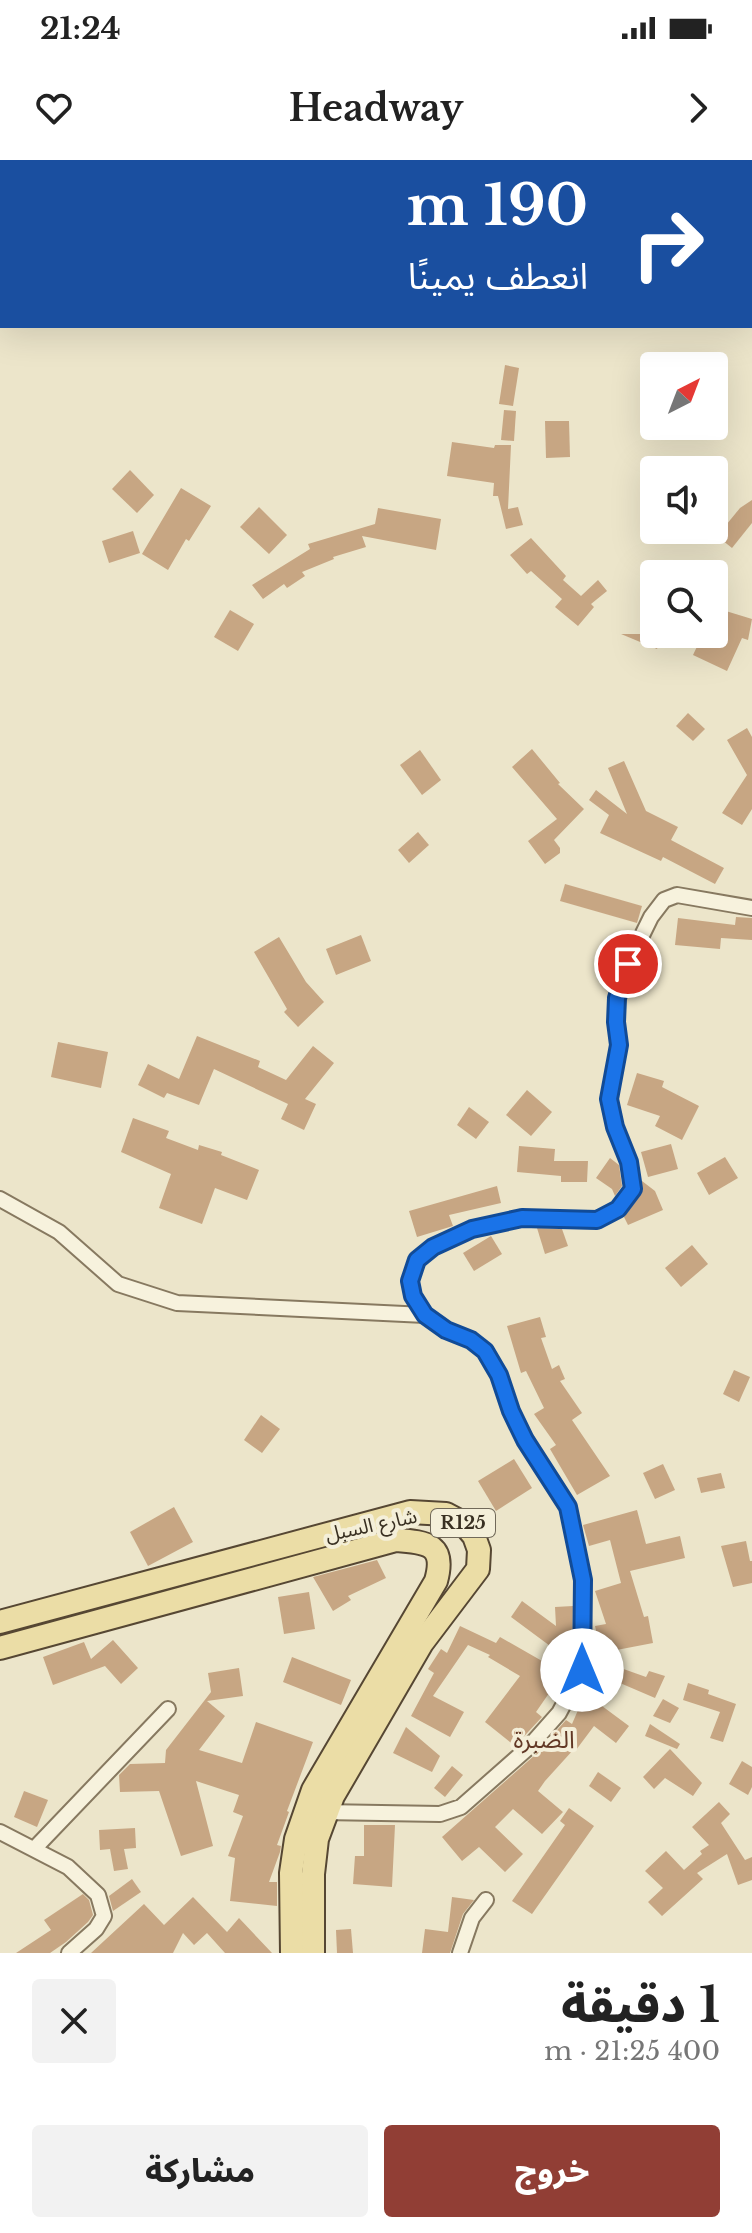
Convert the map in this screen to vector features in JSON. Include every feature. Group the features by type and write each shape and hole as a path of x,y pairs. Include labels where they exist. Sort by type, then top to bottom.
{"main road":[{"name":"شارع السبل","path":"0,1622 410,1512 446,1514 463,1523 474,1536 479,1550 478,1569 422,1643 333,1796 316,1811 296,1839 291,1873 292,1953"},
{"name":"شارع السبل","path":"0,1648 374,1545 396,1540 431,1545 438,1553 440,1567 436,1581 313,1790 317,1839 313,1874 313,1953"}],"street":[{"path":"316,1811 440,1814 461,1807 528,1748 559,1713 582,1670 583,1580 568,1507 525,1440 499,1375 485,1351 425,1315 413,1296 410,1281 417,1260 433,1247 472,1229 522,1218 597,1220 618,1209 633,1189 629,1162 615,1127 609,1099 619,1045 617,998 628,964 651,917 664,900 677,895 752,908"},
{"path":"0,1199 59,1232 118,1284 177,1303 425,1315"},
{"path":"35,1848 168,1709"},
{"path":"0,1832 68,1867 98,1895 104,1916 96,1929 69,1953"},
{"path":"460,1953 472,1918 486,1900"}],"building":[{"path":"505,365 519,368 513,406 499,404"},
{"path":"504,410 516,411 514,441 501,440"},
{"path":"545,421 569,421 570,457 546,458"},
{"path":"452,442 494,448 495,445 511,445 508,509 518,507 523,525 506,529 498,496 493,496 494,483 447,476"},
{"path":"130,470 154,495 137,513 112,489"},
{"path":"181,488 211,506 168,570 142,554"},
{"path":"752,500 752,523 732,548 727,544 728,523 740,508"},
{"path":"259,507 287,535 269,554 240,527"},
{"path":"378,508 441,519 436,550 362,536 366,547 333,557 302,572 305,576 287,588 284,584 263,599 252,585 310,549 308,544 375,524"},
{"path":"133,531 140,553 109,563 102,541"},
{"path":"531,538 566,576 563,580 581,596 598,580 607,591 591,604 594,607 578,626 555,607 562,599 531,571 527,574 510,555"},
{"path":"230,610 254,624 238,651 214,637"},
{"path":"728,612 752,619 748,640 742,638 727,671 693,655 696,648 728,648"},
{"path":"621,634 640,634 640,642"},
{"path":"688,713 705,729 693,741 676,726"},
{"path":"747,728 752,737 752,809 742,825 722,813 747,775 727,740"},
{"path":"532,749 558,784 584,809 554,840 560,853 545,864 528,841 557,819 512,767"},
{"path":"420,750 441,780 422,795 400,765"},
{"path":"624,761 646,811 678,827 671,840 724,868 715,884 663,857 661,861 600,833 609,815 589,800 596,790 627,814 608,768"},
{"path":"418,832 429,845 409,863 398,850"},
{"path":"565,884 642,906 637,923 560,901"},
{"path":"736,917 752,918 752,940 721,938 720,949 675,945 678,918 735,925"},
{"path":"361,935 371,961 336,975 326,949"},
{"path":"279,937 306,982 324,1002 298,1027 284,1012 287,1009 254,952"},
{"path":"197,1036 260,1061 258,1067 286,1080 313,1046 334,1063 305,1099 316,1104 304,1130 281,1119 288,1104 214,1069 199,1105 167,1093 164,1098 138,1085 148,1064 179,1079"},
{"path":"58,1042 108,1052 101,1088 51,1077"},
{"path":"637,1073 664,1081 662,1087 699,1106 682,1140 655,1126 660,1116 627,1105"},
{"path":"527,1090 552,1112 531,1136 506,1115"},
{"path":"469,1107 489,1122 476,1139 457,1125"},
{"path":"133,1118 169,1131 166,1138 198,1150 199,1145 222,1152 221,1155 259,1170 247,1200 215,1188 202,1224 159,1208 171,1174 121,1152"},
{"path":"671,1144 678,1169 648,1177 641,1152"},
{"path":"519,1146 555,1149 554,1161 588,1161 587,1182 561,1182 561,1176 517,1172"},
{"path":"725,1157 738,1178 709,1195 697,1173"},
{"path":"610,1158 619,1165 622,1186 615,1196 612,1189 596,1178"},
{"path":"642,1181 655,1191 663,1210 628,1225 624,1217 641,1194"},
{"path":"497,1186 501,1203 449,1215 453,1226 417,1237 409,1211"},
{"path":"537,1228 562,1229 568,1246 545,1254"},
{"path":"491,1236 502,1254 474,1271 463,1253"},
{"path":"692,1245 708,1264 681,1287 665,1268"},
{"path":"540,1317 546,1337 541,1338 552,1369 559,1365 565,1379 560,1381 582,1413 572,1420 610,1476 577,1495 550,1449 556,1445 534,1414 544,1408 526,1371 521,1373 507,1326"},
{"path":"734,1370 750,1377 739,1402 723,1394"},
{"path":"261,1415 280,1429 262,1453 244,1440"},
{"path":"514,1459 532,1488 496,1511 478,1481"},
{"path":"663,1464 675,1490 655,1499 643,1473"},
{"path":"721,1473 725,1488 701,1493 697,1478"},
{"path":"174,1507 193,1542 148,1566 130,1532"},
{"path":"637,1510 646,1544 680,1536 685,1558 630,1571 644,1617 648,1616 653,1643 601,1653 595,1626 606,1624 595,1591 621,1583 610,1540 589,1546 583,1525"},
{"path":"746,1541 752,1561 752,1583 733,1587 721,1546"},
{"path":"377,1560 386,1578 348,1596 351,1600 333,1611 313,1577"},
{"path":"309,1592 315,1629 284,1634 278,1597"},
{"path":"522,1601 556,1626 555,1607 573,1606 572,1654 569,1660 511,1617"},
{"path":"460,1626 496,1643 500,1637 563,1673 536,1712 542,1717 515,1746 485,1722 520,1676 488,1657 490,1655 468,1645 433,1696 464,1712 450,1737 411,1716 434,1673 428,1669 441,1649 447,1653"},
{"path":"113,1640 138,1668 121,1684 105,1666 53,1685 43,1657 84,1642 91,1659"},
{"path":"292,1657 351,1680 341,1705 283,1682"},
{"path":"601,1661 646,1677 649,1671 665,1676 655,1698 620,1683 618,1688 611,1686 602,1706 629,1726 616,1743 594,1726 576,1750 545,1781 538,1791 563,1812 542,1834 513,1809 495,1827 523,1854 505,1872 479,1847 462,1861 442,1837 535,1755 566,1720 572,1724 585,1694 588,1695"},
{"path":"239,1668 243,1696 207,1701 225,1716 199,1750 242,1763 256,1722 313,1742 277,1845 281,1846 280,1852 269,1882 277,1882 277,1906 230,1901 235,1858 228,1856 243,1816 233,1812 239,1795 196,1781 213,1846 181,1856 159,1791 120,1792 119,1775 130,1764 165,1763 166,1750 211,1692 208,1673"},
{"path":"688,1683 736,1704 723,1742 710,1738 720,1712 683,1700"},
{"path":"663,1699 679,1708 670,1723 653,1716"},
{"path":"650,1724 680,1744 677,1749 645,1736"},
{"path":"406,1727 440,1756 432,1772 393,1753"},
{"path":"670,1749 702,1783 693,1796 665,1778 654,1789 643,1777"},
{"path":"742,1761 752,1767 752,1787 748,1795 729,1784"},
{"path":"452,1766 463,1775 445,1797 434,1788"},
{"path":"598,1772 621,1788 611,1802 589,1786"},
{"path":"24,1791 48,1800 37,1827 14,1817"},
{"path":"719,1802 730,1814 721,1823 745,1860 752,1857 752,1880 738,1885 727,1854 697,1873 703,1879 662,1916 648,1902 663,1888 645,1871 666,1851 684,1870 702,1854 700,1851 709,1845 692,1827"},
{"path":"569,1808 594,1826 532,1914 512,1901 565,1825 560,1821"},
{"path":"364,1825 395,1825 392,1887 353,1884 355,1856 364,1856"},
{"path":"135,1828 136,1848 124,1849 128,1869 114,1871 110,1849 100,1850 99,1830"},
{"path":"132,1879 141,1892 113,1911 109,1896"},
{"path":"83,1894 89,1900 93,1915 66,1942 50,1953 16,1953 51,1930 44,1920"},
{"path":"193,1897 227,1932 239,1918 272,1953 225,1953 207,1933 194,1945 183,1933 173,1953 91,1953 144,1904 164,1925"},
{"path":"452,1897 474,1900 463,1914 450,1953 422,1953 425,1929 448,1932"},
{"path":"351,1929 353,1953 337,1953 336,1930"}],"district":[{"name":"الضبرة","path":"544,1740"}],"route":[{"path":"582,1670 583,1580 568,1507 525,1440 499,1375 485,1351 425,1315 413,1296 410,1281 417,1260 433,1247 472,1229 522,1218 597,1220 618,1209 633,1189 629,1162 615,1127 609,1099 619,1045 617,998 628,964"}]}
